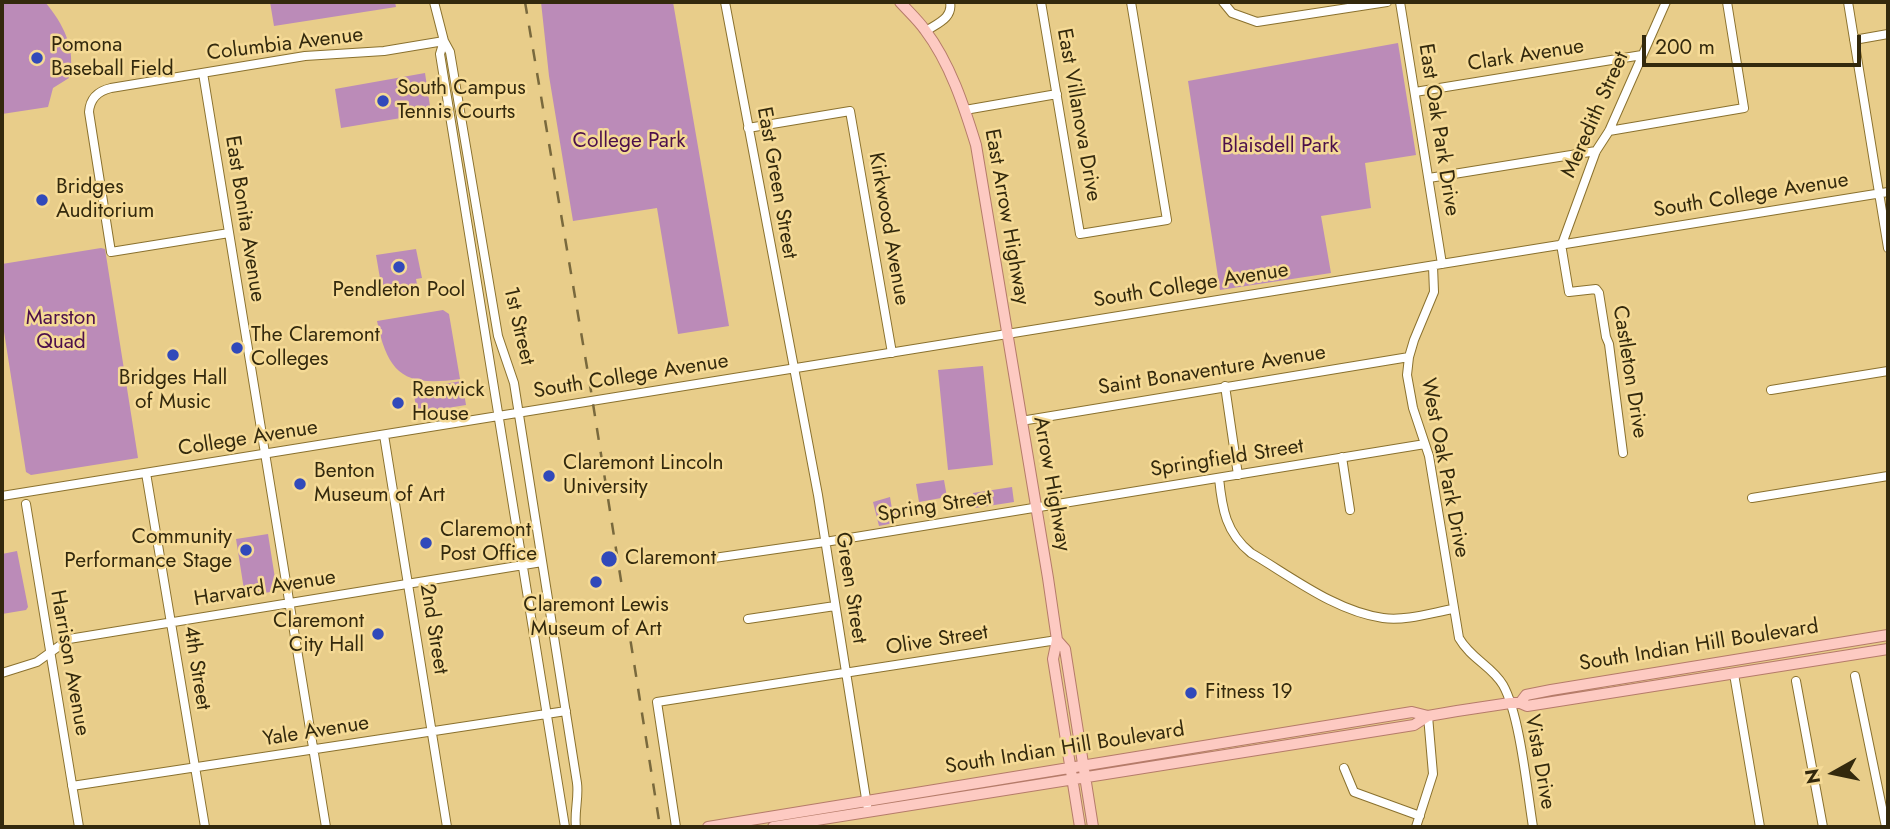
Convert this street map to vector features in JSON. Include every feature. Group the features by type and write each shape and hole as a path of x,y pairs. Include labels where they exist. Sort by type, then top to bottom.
{"main road":[{"name":"East Arrow Highway","path":"900,2 926,31 948,70 965,110 983,181 1007,334"},
{"name":"Arrow Highway","path":"1007,334 1057,640 1052,659 1080,827"},
{"name":"South Indian Hill Boulevard","path":"1515,703 1526,695 1601,681 1888,635"},
{"name":"Arrow Highway","path":"1057,640 1065,649 1093,827"},
{"name":"South Indian Hill Boulevard","path":"708,827 868,806 1071,773 1083,766 1412,712 1428,716 1515,703 1527,706 1888,649"},
{"name":"South Indian Hill Boulevard","path":"1071,773 1084,777 1415,725 1428,716"},
{"name":"South Indian Hill Boulevard","path":"773,827 868,806"}],"street":[{"name":"1st Street","path":"434,2 444,41 450,52 498,336 514,383 578,783 576,827"},
{"name":"East Green Street","path":"725,2 793,370"},
{"path":"926,31 949,15 952,9 950,2"},
{"name":"East Villanova Drive","path":"1041,2 1080,234 1167,220 1131,2"},
{"path":"1223,2 1232,13 1256,22 1387,2"},
{"name":"East Oak Park Drive","path":"1400,2 1429,178 1438,265"},
{"name":"Meredith Street","path":"1562,244 1596,151 1609,131 1666,2"},
{"path":"1609,131 1744,108 1727,2"},
{"path":"1848,2 1888,248"},
{"path":"1854,40 1888,34"},
{"name":"1st Street","path":"444,41 440,54 565,827"},
{"name":"Columbia Avenue","path":"229,233 111,252 89,112 92,99 99,92 305,56 392,50 444,41"},
{"name":"Clark Avenue","path":"1415,92 1642,55"},
{"name":"East Bonita Avenue","path":"203,73 326,827"},
{"path":"965,110 1057,94"},
{"name":"Kirkwood Avenue","path":"748,128 850,111 892,353"},
{"path":"1429,178 1596,151"},
{"name":"South College Avenue","path":"499,416 1888,192"},
{"name":"Castleton Drive","path":"1562,244 1569,292 1596,289 1599,293 1609,344 1623,453"},
{"name":"West Oak Park Drive","path":"1438,265 1434,292 1409,357 1407,375 1429,457 1459,638 1466,650 1499,679 1515,703"},
{"name":"Saint Bonaventure Avenue","path":"1021,421 1409,357"},
{"name":"Green Street","path":"793,370 825,542 868,806"},
{"path":"1771,390 1888,371"},
{"path":"1225,386 1238,475"},
{"name":"College Avenue","path":"2,496 499,416"},
{"name":"2nd Street","path":"384,435 447,827"},
{"name":"Springfield Street","path":"1036,508 1425,444"},
{"path":"1342,457 1350,510"},
{"name":"4th Street","path":"146,473 205,827"},
{"path":"1752,498 1888,476"},
{"path":"1219,478 1226,521 1240,544 1343,607 1385,618 1408,618 1454,609"},
{"name":"Harrison Avenue","path":"26,504 79,827"},
{"name":"Spring Street","path":"714,558 1036,508"},
{"name":"Harvard Avenue","path":"2,673 37,662 69,639 542,562"},
{"path":"748,619 835,606"},
{"name":"Olive Street","path":"676,827 657,702 1057,640"},
{"path":"1734,674 1760,827"},
{"path":"1855,676 1886,827"},
{"path":"1796,681 1823,827"},
{"name":"Vista Drive","path":"1515,703 1533,827"},
{"name":"Yale Avenue","path":"72,786 566,710"},
{"path":"1416,827 1433,774 1428,716"},
{"path":"1344,768 1354,792 1420,817"}],"green space":[{"name":"Pomona Baseball Field","path":"2,2 45,2 67,37 71,57 69,78 53,88 48,107 2,114"},
{"path":"270,2 395,2 396,7 274,26"},
{"name":"College Park","path":"541,2 673,2 729,326 678,334 657,208 573,221 549,76"},
{"name":"Blaisdell Park","path":"1398,43 1416,155 1365,163 1371,208 1321,216 1331,273 1220,290 1188,81"},
{"name":"South Campus Tennis Courts","path":"425,73 431,113 341,128 335,89"},
{"name":"Marston Quad","path":"105,249 138,458 31,475 26,472 2,319 2,264"},
{"name":"Pendleton Pool","path":"416,249 422,278 416,279 418,290 383,296 376,255"},
{"path":"443,310 449,314 460,379 425,381 402,373 387,354 377,321"},
{"path":"983,366 993,465 948,470 938,370"},
{"path":"462,381 466,405 417,413 413,389"},
{"path":"944,480 947,497 919,502 916,484"},
{"path":"1012,487 1014,502 975,508 973,493"},
{"path":"890,497 892,509 901,511 903,517 894,519 894,523 879,526 873,502"},
{"path":"268,534 277,591 245,596 236,539"},
{"path":"17,551 28,607 26,610 2,614 2,554"}],"railway":[{"path":"525,2 591,391 660,827"}],"place":[{"name":"Pomona Baseball Field","path":"37,58"},
{"name":"South Campus Tennis Courts","path":"383,101"},
{"name":"Bridges Auditorium","path":"42,200"},
{"name":"Pendleton Pool","path":"399,267"},
{"name":"The Claremont Colleges","path":"237,348"},
{"name":"Bridges Hall of Music","path":"173,355"},
{"name":"Renwick House","path":"398,403"},
{"name":"Claremont Lincoln University","path":"549,476"},
{"name":"Benton Museum of Art","path":"300,484"},
{"name":"Claremont Post Office","path":"426,543"},
{"name":"Community Performance Stage","path":"246,550"},
{"name":"Claremont","path":"609,559"},
{"name":"Claremont Lewis Museum of Art","path":"596,582"},
{"name":"Claremont City Hall","path":"378,634"},
{"name":"Fitness 19","path":"1191,693"}]}
